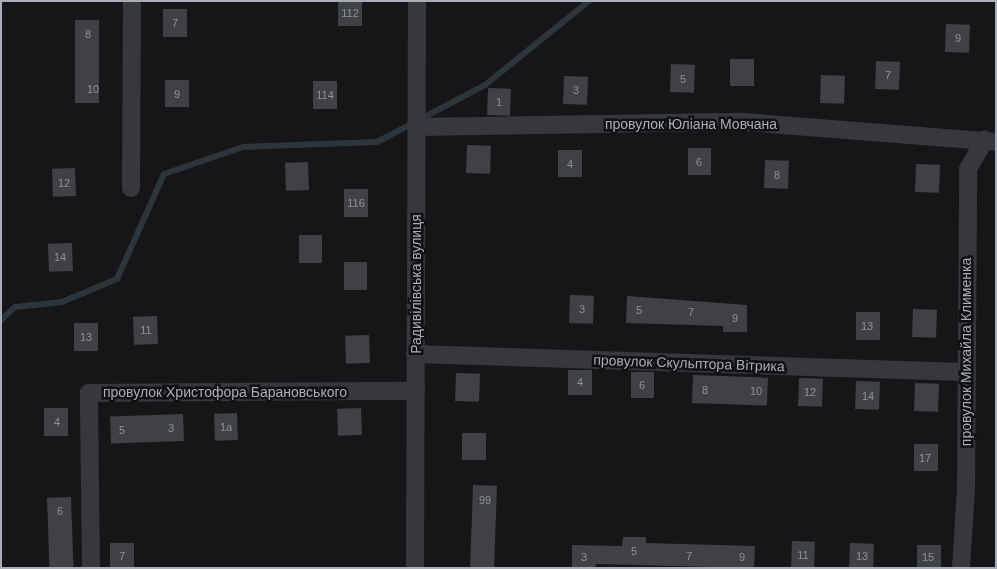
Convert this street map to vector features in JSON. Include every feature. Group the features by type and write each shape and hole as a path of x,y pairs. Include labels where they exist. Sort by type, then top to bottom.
{"street":[{"path":"131,188 132,1"},
{"name":"Радивілівська вулиця","path":"415,568 417,1"},
{"name":"провулок Юліана Мовчана","path":"416,126 744,122 990,141"},
{"name":"провулок Михайла Клименка","path":"961,568 966,488 964,372 968,169 990,141"},
{"name":"провулок Скульптора Вітрика","path":"415,354 964,372"},
{"name":"провулок Христофора Барановського","path":"91,568 89,393 416,391"}],"building":[{"path":"338,1 362,1 362,26 338,26"},
{"path":"163,9 187,9 187,37 163,37"},
{"path":"75,20 99,20 99,103 75,103"},
{"path":"946,24 970,25 969,53 945,52"},
{"path":"730,59 754,59 754,86 730,86"},
{"path":"876,61 900,62 899,90 875,89"},
{"path":"671,64 695,65 694,93 670,92"},
{"path":"821,75 845,76 844,104 820,103"},
{"path":"564,76 588,77 587,105 563,104"},
{"path":"165,80 189,80 189,107 165,107"},
{"path":"313,81 337,81 337,109 313,109"},
{"path":"488,88 511,89 510,116 487,115"},
{"path":"467,145 491,146 490,174 466,173"},
{"path":"688,148 711,148 711,175 688,175"},
{"path":"558,150 582,150 582,177 558,177"},
{"path":"765,160 789,161 788,189 764,188"},
{"path":"308,162 309,190 286,191 285,163"},
{"path":"916,164 940,165 939,193 915,192"},
{"path":"75,168 76,196 53,197 52,169"},
{"path":"344,189 368,189 368,217 344,217"},
{"path":"299,235 322,235 322,263 299,263"},
{"path":"72,243 73,271 49,272 48,244"},
{"path":"344,262 367,262 367,290 344,290"},
{"path":"570,295 594,296 593,324 569,323"},
{"path":"627,296 747,305 747,332 723,332 723,326 626,323"},
{"path":"913,309 937,310 936,338 912,337"},
{"path":"856,312 880,312 880,340 856,340"},
{"path":"157,316 158,344 134,345 133,317"},
{"path":"74,323 98,323 98,351 74,351"},
{"path":"369,335 370,363 346,364 345,336"},
{"path":"568,370 592,370 592,395 568,395"},
{"path":"631,372 654,372 654,398 631,398"},
{"path":"456,373 480,374 479,402 455,401"},
{"path":"693,375 768,378 767,406 692,403"},
{"path":"799,378 823,379 822,407 798,406"},
{"path":"856,381 880,382 879,410 855,409"},
{"path":"915,383 939,384 938,412 914,411"},
{"path":"44,408 68,408 68,436 44,436"},
{"path":"361,408 362,435 338,436 337,409"},
{"path":"237,413 238,440 215,441 214,414"},
{"path":"183,414 184,441 111,444 110,417"},
{"path":"462,433 486,433 486,460 462,460"},
{"path":"914,444 938,444 938,471 914,471"},
{"path":"473,485 497,486 494,568 470,568"},
{"path":"71,497 73,568 49,568 47,498"},
{"path":"623,537 646,537 646,543 755,546 754,568 596,564 595,568 572,568 572,545 622,546"},
{"path":"792,541 815,542 814,568 791,568"},
{"path":"110,543 134,543 134,568 110,568"},
{"path":"850,543 874,544 873,568 849,568"},
{"path":"917,545 941,545 941,568 917,568"}],"waterway":[{"path":"1,320 15,307 62,302 117,279 164,174 243,147 377,142 485,85 589,1"}]}
